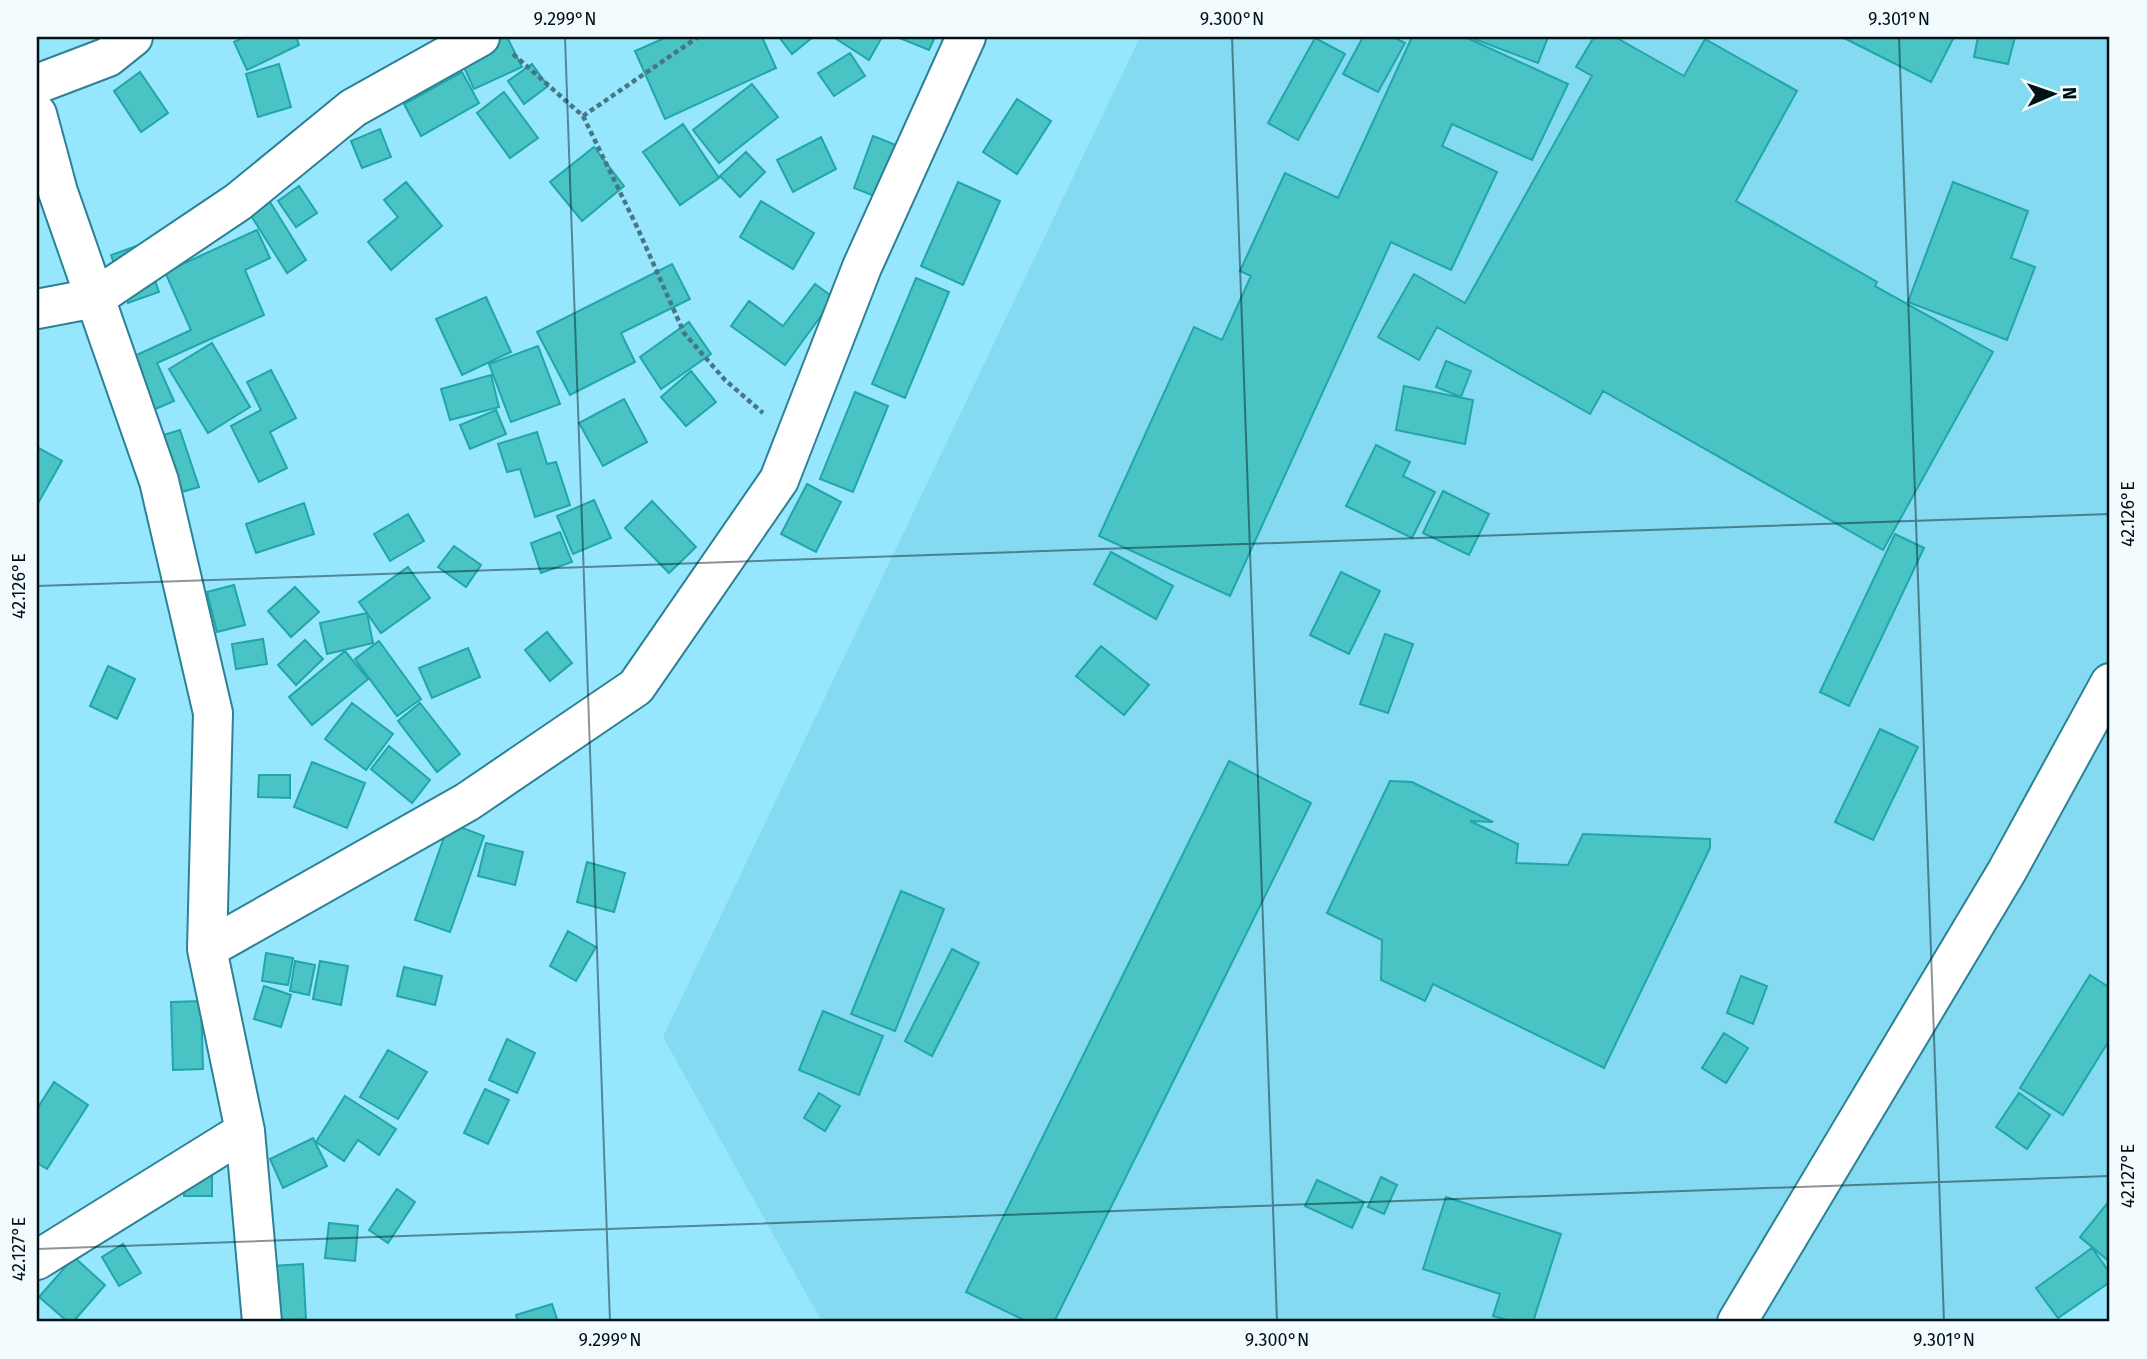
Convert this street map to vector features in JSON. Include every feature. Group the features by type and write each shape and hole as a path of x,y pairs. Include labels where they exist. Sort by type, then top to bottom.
{"street":[{"path":"37,84 108,57 133,37"},
{"path":"207,949 467,802 636,687 779,480 862,267 966,37"},
{"path":"37,309 95,298 237,202 353,108 492,41"},
{"path":"37,114 58,192 159,481 213,713 207,949 245,1131 262,1322"},
{"path":"1737,1322 2007,871 2110,683"},
{"path":"37,1261 245,1131"}],"path":[{"path":"583,116 698,37"},
{"path":"492,41 583,116 684,332 725,380 770,419 809,402"}],"shaded area":[{"path":"1140,37 2110,37 2110,1261 2053,1322 822,1322 663,1037"}],"building":[{"path":"244,37 296,37 299,45 247,70 234,42"},
{"path":"450,37 507,37 522,67 474,89"},
{"path":"667,37 762,37 776,68 665,119 635,51"},
{"path":"779,37 813,37 792,54"},
{"path":"836,37 877,37 881,39 869,60"},
{"path":"897,37 935,37 929,50"},
{"path":"1363,37 1393,37 1405,43 1378,92 1343,74"},
{"path":"1412,37 1465,37 1568,84 1532,160 1452,124 1442,146 1497,172 1451,270 1391,242 1230,596 1099,536 1194,327 1222,340 1251,276 1240,271 1285,173 1338,198"},
{"path":"1548,37 1538,63 1474,39"},
{"path":"1594,37 1615,37 1684,76 1705,39 1797,91 1736,201 1877,282 1875,286 1993,352 1883,550 1603,391 1590,414 1437,327 1419,360 1378,337 1414,274 1465,303 1592,76 1576,67"},
{"path":"1842,37 1954,37 1931,82"},
{"path":"1978,37 2015,37 2008,64 1974,57"},
{"path":"1315,38 1345,54 1298,140 1268,123"},
{"path":"850,53 865,76 834,96 818,73"},
{"path":"279,64 291,107 258,117 246,74"},
{"path":"532,64 548,86 524,104 508,81"},
{"path":"140,72 168,113 141,132 114,91"},
{"path":"462,72 479,103 421,136 404,104"},
{"path":"752,84 778,117 719,163 693,130"},
{"path":"504,92 538,138 510,158 477,113"},
{"path":"1017,99 1051,121 1017,174 983,152"},
{"path":"683,124 719,178 680,205 643,152"},
{"path":"380,129 391,157 362,168 351,141"},
{"path":"873,136 906,149 887,201 854,188"},
{"path":"821,137 836,169 793,192 777,160"},
{"path":"594,147 624,186 582,221 550,182"},
{"path":"746,152 765,172 740,197 720,176"},
{"path":"406,182 442,226 391,270 368,242 398,217 384,200"},
{"path":"958,182 1000,201 963,285 921,266"},
{"path":"1953,182 2028,211 2011,258 2035,267 2007,340 1908,302"},
{"path":"299,186 317,213 296,227 278,201"},
{"path":"761,201 814,233 793,269 740,237"},
{"path":"270,202 306,260 287,273 250,214"},
{"path":"257,230 270,258 245,270 264,315 157,363 174,401 151,411 128,359 191,330 165,272"},
{"path":"142,244 159,292 128,303 111,255"},
{"path":"672,264 690,299 621,333 635,362 570,395 537,332"},
{"path":"916,278 949,292 905,398 872,384"},
{"path":"815,284 834,298 785,365 731,326 749,301 783,326"},
{"path":"486,297 511,352 462,375 436,319"},
{"path":"689,322 711,354 661,389 640,357"},
{"path":"212,343 250,407 208,433 169,369"},
{"path":"538,346 560,404 511,422 489,364"},
{"path":"1446,361 1471,371 1461,397 1436,387"},
{"path":"271,370 296,418 270,432 287,468 259,482 231,426 261,410 247,382"},
{"path":"691,371 716,402 686,426 661,397"},
{"path":"491,375 499,407 450,420 441,389"},
{"path":"1404,386 1473,400 1465,444 1396,430"},
{"path":"855,392 888,406 853,492 820,479"},
{"path":"624,399 647,442 603,466 579,423"},
{"path":"496,410 506,434 470,449 460,425"},
{"path":"180,430 199,487 168,496 150,439"},
{"path":"537,432 547,464 556,462 570,505 535,517 520,469 507,472 498,444"},
{"path":"1376,445 1410,462 1403,476 1435,492 1412,538 1346,506"},
{"path":"37,447 62,461 37,505"},
{"path":"807,484 841,502 816,552 781,534"},
{"path":"1443,491 1489,514 1469,555 1423,533"},
{"path":"594,500 611,538 573,554 557,516"},
{"path":"652,501 696,547 669,573 625,528"},
{"path":"304,503 314,534 256,553 246,524"},
{"path":"408,514 424,541 390,561 374,534"},
{"path":"560,532 572,562 541,573 531,543"},
{"path":"1895,534 1924,548 1849,706 1820,692"},
{"path":"454,546 481,565 466,587 438,567"},
{"path":"1111,552 1173,586 1156,619 1094,584"},
{"path":"408,567 430,598 381,633 359,602"},
{"path":"1341,572 1380,591 1349,654 1310,635"},
{"path":"234,585 245,625 217,632 207,592"},
{"path":"295,587 319,612 291,637 268,611"},
{"path":"367,613 373,643 327,654 320,623"},
{"path":"547,632 572,663 550,681 525,650"},
{"path":"1385,634 1413,644 1388,713 1360,704"},
{"path":"263,639 267,664 236,669 232,644"},
{"path":"305,640 323,659 296,685 278,665"},
{"path":"379,641 421,699 397,716 355,659"},
{"path":"1101,646 1149,685 1124,715 1076,676"},
{"path":"468,648 480,677 432,698 419,668"},
{"path":"345,651 368,679 312,725 289,697"},
{"path":"108,666 135,679 117,719 90,706"},
{"path":"352,703 393,734 366,770 325,739"},
{"path":"420,703 460,754 437,772 398,721"},
{"path":"1880,729 1918,747 1873,840 1835,822"},
{"path":"389,746 430,780 412,803 371,769"},
{"path":"1229,761 1311,803 1054,1322 1028,1322 966,1292"},
{"path":"312,762 365,783 347,828 294,807"},
{"path":"259,775 290,775 290,798 258,797"},
{"path":"1390,781 1412,782 1493,822 1470,821 1518,844 1516,863 1568,865 1583,834 1710,839 1710,848 1604,1068 1433,984 1425,1001 1381,980 1382,940 1327,913"},
{"path":"449,823 484,836 450,932 415,920"},
{"path":"486,843 523,852 515,885 478,876"},
{"path":"587,862 625,873 614,912 577,902"},
{"path":"901,891 944,909 895,1031 851,1014"},
{"path":"568,931 596,947 576,981 550,966"},
{"path":"952,949 979,963 932,1056 905,1041"},
{"path":"266,953 293,958 288,985 262,981"},
{"path":"295,961 315,965 309,995 290,991"},
{"path":"320,961 348,966 341,1005 313,999"},
{"path":"404,967 442,976 435,1005 397,996"},
{"path":"2090,975 2110,988 2110,1039 2063,1115 2020,1088"},
{"path":"1741,976 1767,986 1753,1024 1727,1013"},
{"path":"264,986 291,995 281,1027 254,1019"},
{"path":"201,1001 203,1069 173,1070 171,1002"},
{"path":"823,1011 883,1036 859,1095 799,1070"},
{"path":"1724,1033 1748,1048 1726,1083 1702,1068"},
{"path":"507,1039 535,1053 517,1093 489,1080"},
{"path":"388,1050 427,1072 398,1119 360,1097"},
{"path":"54,1082 88,1105 47,1169 37,1163 37,1109"},
{"path":"485,1089 509,1100 488,1144 464,1133"},
{"path":"819,1093 840,1106 825,1131 804,1118"},
{"path":"2019,1093 2050,1115 2027,1149 1996,1127"},
{"path":"345,1096 396,1129 379,1155 358,1140 344,1161 316,1142"},
{"path":"313,1138 327,1166 283,1188 270,1159"},
{"path":"184,1157 212,1157 212,1196 184,1196"},
{"path":"1381,1177 1397,1185 1384,1214 1368,1207"},
{"path":"1317,1180 1364,1202 1352,1228 1305,1206"},
{"path":"397,1189 415,1202 388,1243 369,1230"},
{"path":"1446,1197 1561,1234 1533,1322 1514,1322 1493,1316 1500,1294 1423,1269"},
{"path":"2110,1200 2110,1262 2080,1237"},
{"path":"329,1223 358,1226 355,1261 325,1258"},
{"path":"123,1244 141,1273 119,1286 102,1257"},
{"path":"2092,1248 2110,1273 2110,1282 2058,1318 2036,1288"},
{"path":"74,1257 105,1285 73,1322 68,1322 39,1297"},
{"path":"303,1264 306,1319 275,1320 272,1266"},
{"path":"552,1304 558,1322 518,1322 516,1315"}]}
